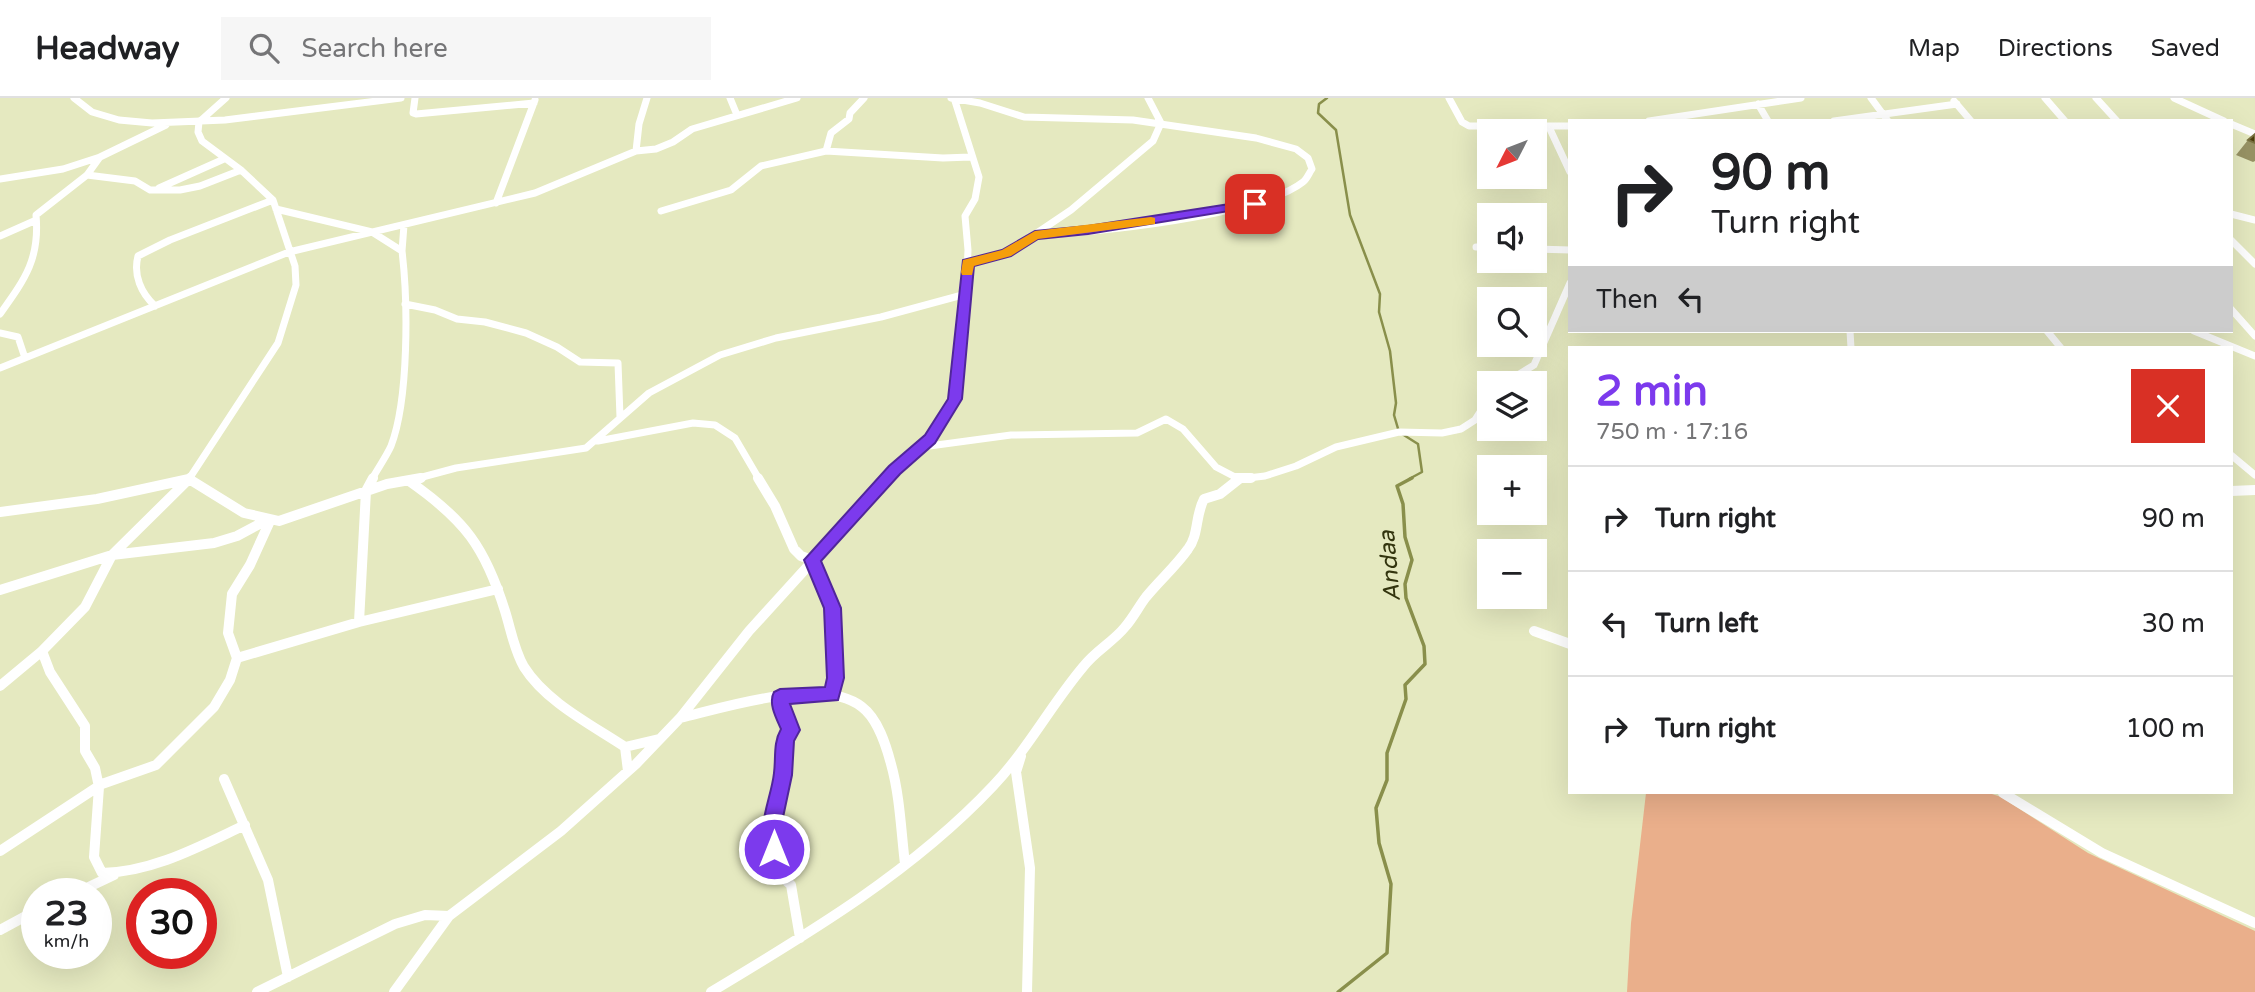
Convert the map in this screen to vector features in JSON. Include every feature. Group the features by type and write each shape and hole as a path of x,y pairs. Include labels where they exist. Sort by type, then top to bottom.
{"street":[{"path":"74,98 99,116 168,124 401,98"},
{"path":"0,686 42,651 85,607 112,555 188,480 218,432 262,372 278,343 296,285 295,266 273,200 241,170 202,141 198,132 199,122 226,98"},
{"path":"415,98 413,113 416,114 535,101 496,203"},
{"path":"636,151 639,124 647,98"},
{"path":"730,98 737,115"},
{"path":"0,368 289,252 535,193 636,151 656,149 692,130 797,98"},
{"path":"826,151 831,133 849,119 850,113 864,98"},
{"path":"394,992 449,916 561,831 628,771 680,718 749,631 812,560 895,470 930,439 955,399 966,293 965,216 979,186 979,177 953,98 1045,120 1161,123 1285,145 1308,158 1312,169 1306,180 1289,191 1255,204 1076,232 1035,235"},
{"path":"1148,98 1161,123"},
{"path":"1449,98 1462,122 1469,126 1568,126"},
{"path":"1662,119 1801,98"},
{"path":"1871,98 1886,119"},
{"path":"2045,98 2063,119"},
{"path":"2096,98 2115,119"},
{"path":"2174,98 2220,119"},
{"path":"1846,119 1954,101 1969,119"},
{"path":"1758,104 1767,119"},
{"path":"967,263 1007,253 1071,210 1153,141 1161,123"},
{"path":"0,179 63,169 100,157 168,124"},
{"path":"2233,125 2255,134"},
{"path":"1549,127 1566,157"},
{"path":"661,211 731,190 761,166 826,151 943,158 971,157"},
{"path":"1,236 34,221 39,211 87,175 100,157"},
{"path":"154,190 224,159"},
{"path":"87,175 135,181 154,190 192,188 241,170"},
{"path":"155,306 144,296 135,265 138,256 170,240 273,200"},
{"path":"276,209 372,232 402,251"},
{"path":"2233,214 2255,220"},
{"path":"0,314 27,275 38,239 34,221"},
{"path":"359,622 366,491 391,445 403,387 404,225"},
{"path":"2233,242 2255,264"},
{"path":"1547,249 1568,250"},
{"path":"1525,371 1534,365 1568,288"},
{"path":"598,441 620,417 678,376 724,353 816,328 882,317 966,293"},
{"path":"405,304 435,310 457,319 485,322 526,333 557,347 580,362 618,363 620,417"},
{"path":"2233,311 2255,336"},
{"path":"0,333 18,337 25,358"},
{"path":"2199,333 2231,346"},
{"path":"2233,347 2255,356"},
{"path":"920,447 1011,435 1137,433 1166,419 1183,429 1216,467 1240,478 1265,476 1296,466 1336,447 1399,432 1443,433 1461,429 1477,418"},
{"path":"188,480 204,491 268,521 279,521 387,484 456,468 586,447 598,441 625,438 688,421 712,423 726,428 735,438 775,506 794,549 801,556 812,560 833,608 836,678 832,694"},
{"path":"2233,457 2255,475"},
{"path":"710,992 800,938 881,884 994,785 1022,751 1070,681 1092,655 1125,628 1145,598 1189,548 1195,537 1197,513 1203,499 1220,494 1240,478"},
{"path":"0,513 97,499 165,487 188,480"},
{"path":"409,481 447,507 477,539 527,670 583,720 625,747 659,739"},
{"path":"2233,491 2255,490"},
{"path":"0,590 112,555 131,556 158,550 214,545 268,521"},
{"path":"0,851 82,796 156,765 214,707 230,680 237,657 228,632 232,594 250,565 268,521"},
{"path":"237,657 359,622 498,589"},
{"path":"1534,631 1568,643"},
{"path":"42,651 50,672 85,726 85,751 94,768 99,787 94,857 102,873 115,874"},
{"path":"680,718 780,697 832,694 861,705 878,727 891,764 905,864"},
{"path":"780,697 784,716 791,730 785,740 783,775 772,822 774,849 780,875 791,885 800,938"},
{"path":"625,747 628,771"},
{"path":"1022,751 1016,772 1030,867 1027,992"},
{"path":"224,779 268,880 288,977"},
{"path":"2006,794 2031,806 2079,839 2114,858 2255,923"},
{"path":"82,796 99,800"},
{"path":"107,878 194,848 245,825"},
{"path":"257,992 395,924 425,915 449,916"},
{"path":"0,930 21,919"}],"shaded area":[{"path":"1646,794 1992,794 2001,797 2088,853 2255,931 2255,992 1627,992 1631,923"}],"building":[{"path":"2255,134 2255,143 2248,140"}],"waterway":[{"name":"Andaa","path":"1327,98 1319,104 1318,113 1336,130 1350,215 1380,294 1379,312 1390,351 1396,403 1394,415 1399,432 1418,444 1422,472 1409,479"},
{"name":"Andaa","path":"1338,992 1387,953 1391,884 1379,843 1376,808 1387,780 1387,753 1406,699 1405,685 1425,664 1424,646 1406,598 1405,584 1412,560 1405,537 1403,504 1397,486 1412,478"}],"slow traffic":[{"path":"967,272 967,263 1007,253 1035,235 1064,234 1151,221"}],"route":[{"path":"774,849 772,822 783,775 785,740 791,730 784,716 780,697 832,694 836,678 833,608 812,560 895,470 930,439 955,399 967,263 1007,253 1035,235 1064,234 1255,204"}]}
